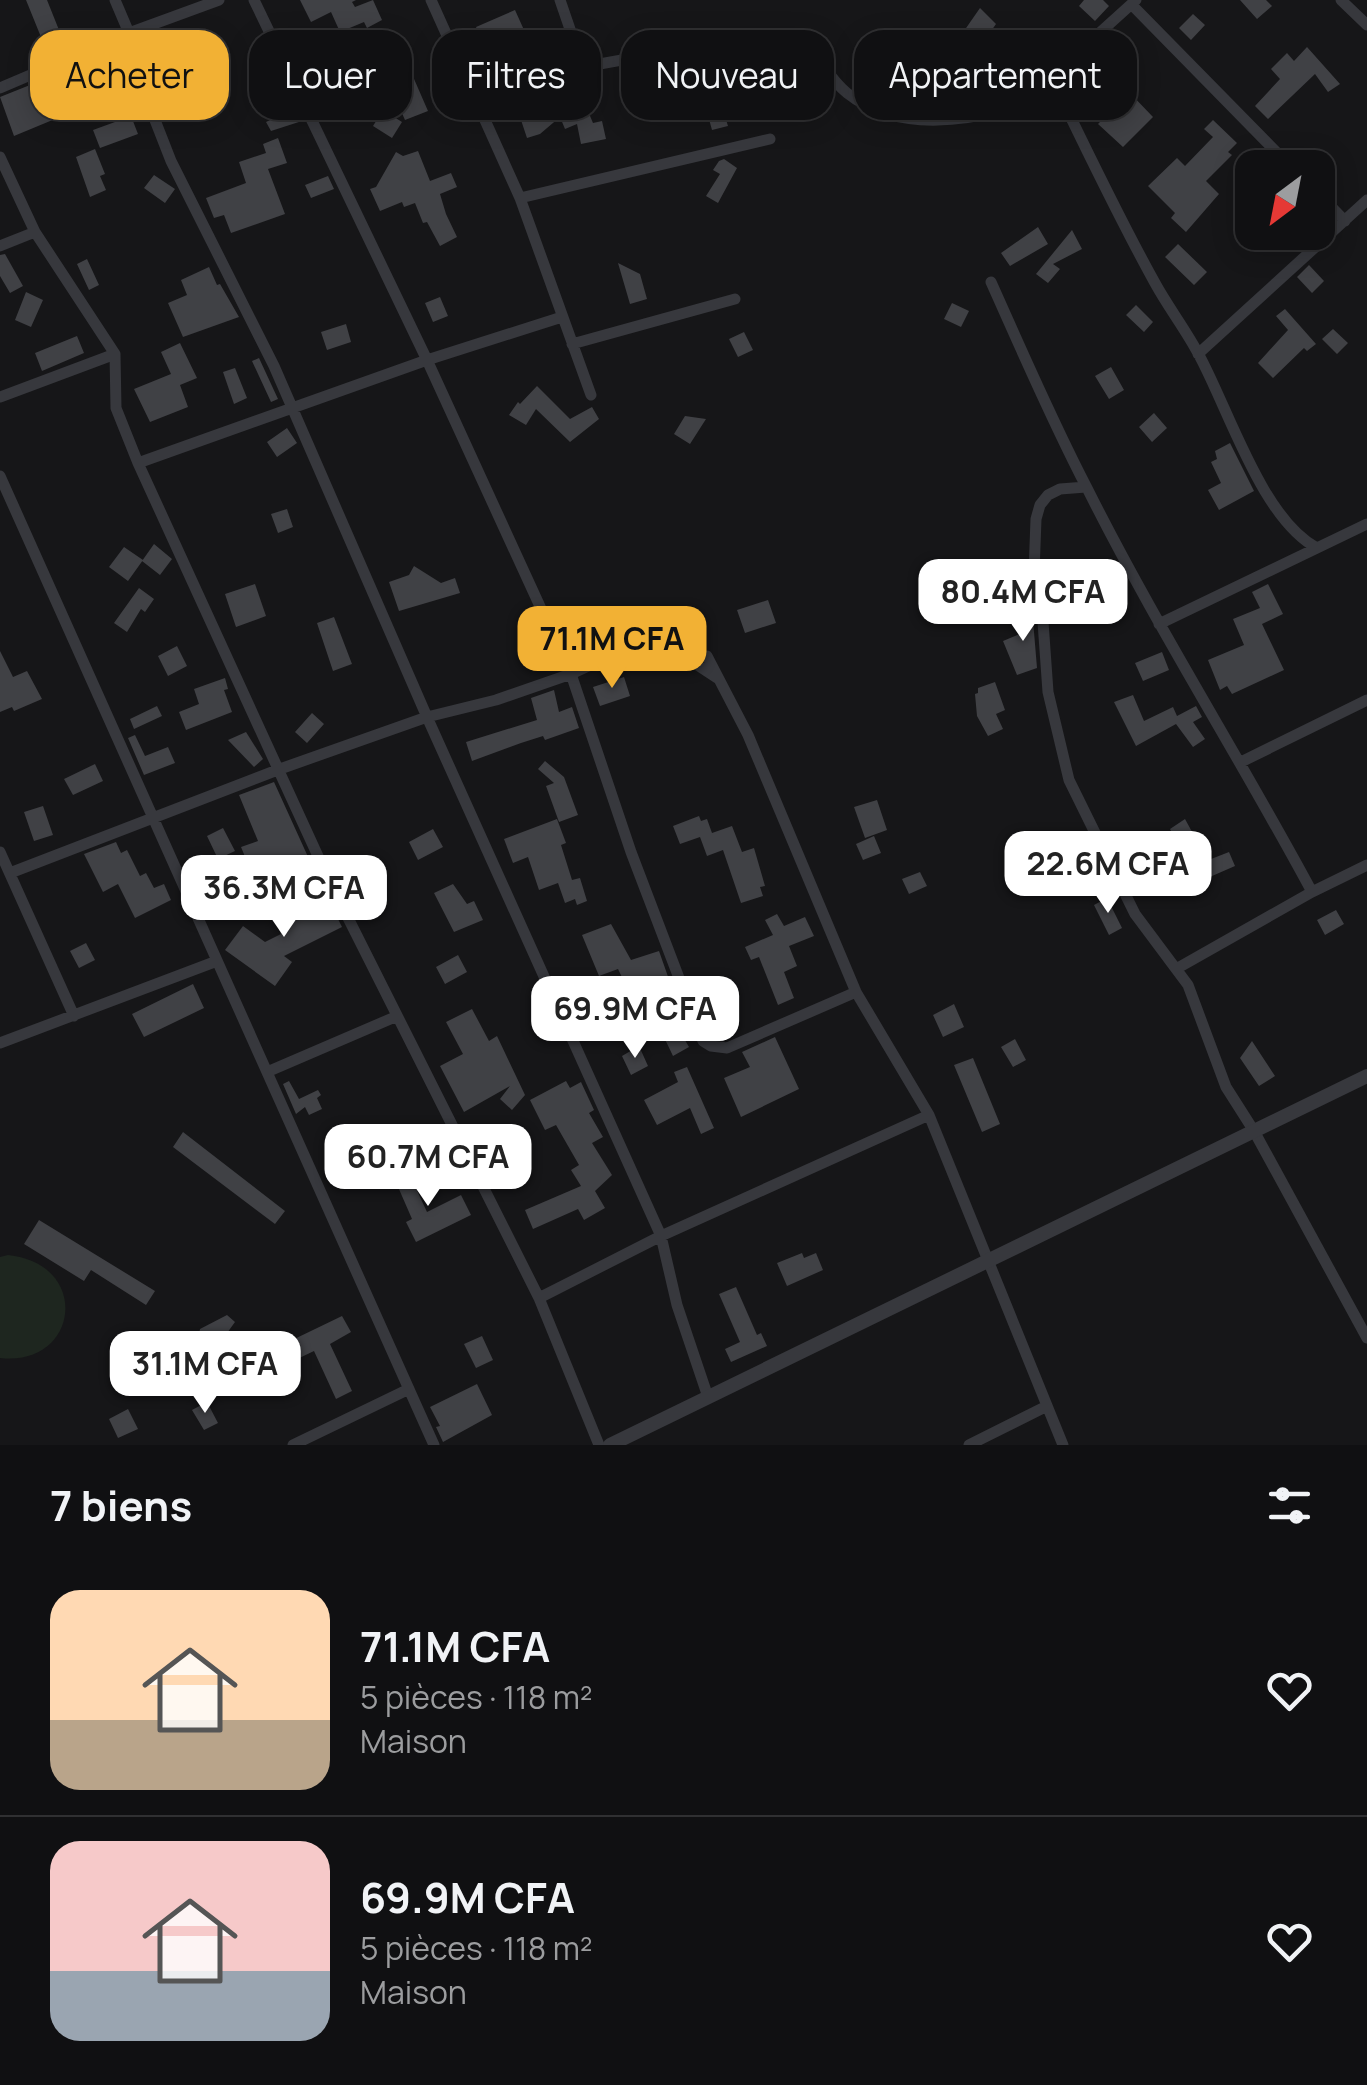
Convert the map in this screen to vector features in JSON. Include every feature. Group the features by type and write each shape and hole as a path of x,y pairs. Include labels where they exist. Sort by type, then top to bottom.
{"street":[{"path":"115,0 127,30"},
{"path":"136,30 219,0"},
{"path":"254,0 427,360 571,674 630,852 703,1040 710,1046 726,1048 856,992"},
{"path":"430,0 445,30"},
{"path":"560,0 570,30"},
{"path":"1341,0 1367,25"},
{"path":"1102,30 1134,2 1275,150"},
{"path":"601,64 766,34 786,35 807,43 832,80 854,97"},
{"path":"0,88 30,75"},
{"path":"154,120 170,162 294,408 426,717 661,1236 676,1304 708,1397"},
{"path":"487,120 520,198 591,395"},
{"path":"1072,120 1156,286 1198,354 1262,485 1291,530 1318,548"},
{"path":"520,198 770,139"},
{"path":"0,157 35,232 115,354 116,408 138,463 395,1017 539,1298 599,1445"},
{"path":"1198,354 1367,200"},
{"path":"1335,211 1345,221"},
{"path":"0,246 35,232"},
{"path":"990,282 1086,487 1159,624 1312,892"},
{"path":"572,344 735,299"},
{"path":"138,463 427,360 562,317"},
{"path":"0,397 115,354"},
{"path":"0,476 434,1445"},
{"path":"1086,487 1060,489 1048,495 1036,519 1034,574 1042,608 1048,692 1068,780 1135,914 1188,985 1226,1088 1254,1131 1367,1338"},
{"path":"1159,624 1367,524"},
{"path":"10,873 280,769 426,717 496,700 646,646 682,655 718,678"},
{"path":"707,656 748,734 856,992 929,1115 1063,1445"},
{"path":"1241,762 1367,700"},
{"path":"0,852 74,1016"},
{"path":"1176,968 1367,866"},
{"path":"0,1043 218,961"},
{"path":"267,1072 395,1017"},
{"path":"610,1445 1367,1076"},
{"path":"539,1298 661,1236 929,1115"},
{"path":"293,1445 409,1388"},
{"path":"969,1445 1047,1406"}],"shaded area":[{"path":"8,1255 35,1262 53,1276 63,1294 65,1313 59,1332 46,1347 26,1357 0,1358 0,1257"}],"building":[{"path":"26,0 47,0 59,30 38,30"},
{"path":"300,0 356,0 352,2 355,7 373,0 382,20 367,28 364,22 339,30 331,12 311,22"},
{"path":"1084,0 1103,0 1109,6 1095,21 1079,6"},
{"path":"1240,0 1266,0 1272,6 1257,19"},
{"path":"980,8 996,24 992,30 965,30"},
{"path":"515,10 524,30 477,30 476,27"},
{"path":"1193,14 1205,25 1191,40 1179,28"},
{"path":"1307,47 1340,84 1328,92 1315,74 1268,119 1255,106 1280,79 1271,69 1287,53 1294,61"},
{"path":"412,74 428,111 412,117"},
{"path":"30,85 30,120 53,120 14,136 0,97"},
{"path":"1137,100 1153,117 1123,147 1098,124 1102,120 1137,120"},
{"path":"112,120 133,120 138,134 100,148 93,130 115,122"},
{"path":"270,120 302,121 271,131 266,122"},
{"path":"377,120 402,122 392,138 373,126"},
{"path":"521,120 556,120 540,134 527,138"},
{"path":"561,120 602,121 606,139 581,144 577,124 565,129"},
{"path":"709,120 726,120 728,126 712,130"},
{"path":"1213,120 1237,143 1228,152 1232,155 1206,181 1219,194 1186,232 1171,218 1175,213 1148,186 1177,158 1185,166 1213,137 1204,129"},
{"path":"278,138 287,163 268,169 285,214 231,233 224,215 214,218 206,198 246,183 239,162 266,153 263,144"},
{"path":"95,149 105,174 100,176 106,190 90,197 76,157"},
{"path":"418,151 430,181 451,173 457,187 440,194 457,237 440,246 427,222 423,223 415,203 404,207 402,202 380,211 370,189 376,187 396,152 403,156"},
{"path":"724,159 737,168 718,203 706,196 720,174 713,170"},
{"path":"154,175 175,189 165,203 144,188"},
{"path":"328,176 334,189 311,198 305,185"},
{"path":"1038,227 1048,244 1010,266 1001,253"},
{"path":"1072,230 1082,249 1053,264 1060,269 1048,283 1036,274"},
{"path":"1178,244 1207,272 1194,285 1165,257"},
{"path":"5,254 23,286 10,293 0,276 0,255"},
{"path":"87,259 99,285 89,290 77,264"},
{"path":"618,263 640,274 647,299 630,304"},
{"path":"1309,265 1324,281 1312,293 1297,277"},
{"path":"209,267 239,317 183,337 168,303 187,295 181,280"},
{"path":"26,292 43,300 31,327 15,320"},
{"path":"440,297 448,316 433,322 425,303"},
{"path":"952,303 969,311 961,327 944,319"},
{"path":"1136,305 1153,322 1144,332 1126,315"},
{"path":"1285,309 1316,344 1307,351 1304,348 1273,378 1258,363 1288,330 1276,316"},
{"path":"346,324 351,342 327,350 321,332"},
{"path":"1333,329 1348,343 1337,354 1322,339"},
{"path":"744,332 753,350 738,357 729,339"},
{"path":"77,336 84,353 42,371 35,353"},
{"path":"180,343 197,378 180,385 188,407 150,422 134,389 171,374 161,352"},
{"path":"259,358 278,399 271,402 252,361"},
{"path":"1111,367 1124,390 1109,399 1095,376"},
{"path":"235,368 247,398 234,404 223,372"},
{"path":"537,386 570,419 592,407 599,419 570,442 536,409 526,425 509,415"},
{"path":"1154,413 1167,428 1152,442 1139,427"},
{"path":"685,416 706,419 690,444 674,434"},
{"path":"287,428 297,443 277,457 267,442"},
{"path":"1230,443 1254,491 1219,510 1208,490 1221,483 1211,462 1217,459 1215,451"},
{"path":"287,509 293,527 278,533 271,514"},
{"path":"154,544 172,559 160,575 142,561"},
{"path":"124,547 143,560 128,581 109,567"},
{"path":"414,566 441,583 455,578 460,593 399,611 389,582 409,575"},
{"path":"255,584 266,616 236,627 225,594"},
{"path":"1268,584 1283,614 1262,624 1284,670 1232,694 1227,686 1220,690 1208,660 1244,645 1233,619 1260,608 1252,592"},
{"path":"139,588 154,599 145,612 141,609 127,632 114,623"},
{"path":"768,600 776,623 745,633 737,610"},
{"path":"1032,608 1037,668 1017,675 1003,641 1022,633 1016,610"},
{"path":"334,617 352,664 333,671 317,623"},
{"path":"177,646 187,666 168,676 158,656"},
{"path":"0,651 13,677 27,671 42,699 14,711 12,707 0,712"},
{"path":"1162,652 1169,670 1143,681 1135,663"},
{"path":"624,677 630,696 600,706 593,687"},
{"path":"225,678 228,689 224,690 232,712 186,730 179,712 199,704 194,689"},
{"path":"995,682 1005,710 996,714 1003,729 988,736 977,716 975,694 978,688"},
{"path":"554,690 559,712 572,707 579,728 472,761 466,742 537,720 531,698"},
{"path":"1133,695 1144,721 1173,707 1177,716 1196,706 1202,717 1193,722 1205,739 1193,747 1176,724 1136,746 1114,702"},
{"path":"157,706 162,716 134,729 130,719"},
{"path":"312,713 324,724 307,743 295,732"},
{"path":"246,732 263,759 254,767 228,740"},
{"path":"135,735 145,756 168,747 175,763 144,775 128,738"},
{"path":"545,761 564,777 578,815 559,822 546,786 554,783 538,769"},
{"path":"95,764 103,781 73,795 64,779"},
{"path":"274,782 309,859 274,872 283,889 268,896 260,879 255,881 241,847 258,841 239,795"},
{"path":"877,800 887,830 865,838 854,807"},
{"path":"43,806 53,835 34,841 24,812"},
{"path":"699,816 701,821 707,819 712,833 732,826 742,852 754,848 765,886 760,887 763,896 741,903 723,850 707,856 700,837 680,844 673,826"},
{"path":"557,819 566,843 561,845 572,880 580,878 587,901 577,905 575,899 565,903 558,883 539,890 528,857 513,863 504,839"},
{"path":"1185,819 1196,839 1186,845 1195,860 1162,876 1151,855 1177,842 1170,829"},
{"path":"223,828 235,851 218,859 207,836"},
{"path":"433,829 443,847 418,860 409,842"},
{"path":"874,836 881,853 863,860 856,844"},
{"path":"116,842 121,853 127,850 140,876 146,873 154,888 164,884 171,900 135,918 118,884 103,892 84,854"},
{"path":"1229,852 1235,866 1196,883 1188,868"},
{"path":"215,862 223,881 196,892 188,873"},
{"path":"920,872 927,886 909,894 902,879"},
{"path":"453,884 467,904 474,901 483,920 454,932 434,893"},
{"path":"318,898 325,912 333,909 342,927 284,956 292,962 275,986 225,950 243,926 265,942 281,934 275,916"},
{"path":"1107,898 1122,928 1109,935 1094,905"},
{"path":"1336,910 1344,924 1325,935 1317,920"},
{"path":"777,914 784,926 805,917 814,936 789,946 797,966 784,972 794,998 778,1005 759,957 751,960 745,947 773,935 765,920"},
{"path":"611,924 631,960 659,951 672,988 661,992 673,1016 682,1013 687,1034 682,1035 689,1047 673,1056 651,1010 614,1027 606,1012 632,998 618,969 599,976 582,935"},
{"path":"86,943 95,960 79,968 70,951"},
{"path":"458,955 467,972 445,984 436,967"},
{"path":"193,984 204,1008 144,1037 132,1014"},
{"path":"954,1004 964,1027 943,1037 933,1015"},
{"path":"472,1009 489,1041 497,1036 525,1095 512,1110 500,1099 510,1086 464,1112 440,1066 463,1054 446,1022"},
{"path":"775,1037 799,1089 741,1117 724,1078 750,1067 742,1052"},
{"path":"1015,1039 1026,1060 1013,1067 1001,1047"},
{"path":"1252,1041 1275,1076 1259,1086 1240,1058"},
{"path":"639,1046 648,1066 631,1075 622,1056"},
{"path":"973,1058 1000,1124 982,1132 954,1065"},
{"path":"687,1067 714,1128 701,1134 690,1108 657,1125 644,1100 678,1082 674,1072"},
{"path":"289,1081 299,1099 318,1090 322,1109 309,1115 305,1107 296,1114 283,1084"},
{"path":"566,1081 570,1088 581,1082 594,1110 589,1113 603,1137 592,1143 612,1175 595,1191 605,1208 584,1220 578,1209 533,1229 525,1210 581,1186 571,1170 579,1165 556,1125 545,1130 530,1100"},
{"path":"183,1132 285,1211 275,1224 173,1147"},
{"path":"384,1147 392,1163 364,1178 355,1163"},
{"path":"406,1167 427,1212 461,1195 471,1215 416,1242 406,1222 412,1219 392,1173"},
{"path":"39,1220 155,1291 146,1305 91,1270 84,1281 24,1244"},
{"path":"802,1253 804,1258 816,1253 823,1270 787,1286 777,1263"},
{"path":"736,1287 757,1335 761,1333 767,1346 731,1362 725,1349 740,1342 719,1294"},
{"path":"227,1315 235,1322 209,1358 198,1339 200,1329"},
{"path":"342,1316 351,1332 330,1344 352,1391 336,1399 314,1351 293,1361 284,1344"},
{"path":"482,1336 493,1360 476,1368 464,1344"},
{"path":"477,1384 492,1415 443,1442 430,1407"},
{"path":"207,1402 218,1423 204,1430 192,1410"},
{"path":"128,1409 138,1429 118,1438 109,1419"}]}
